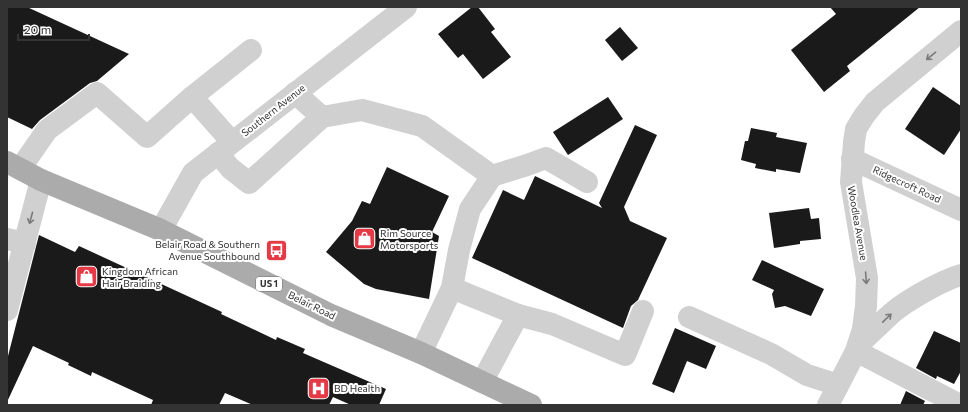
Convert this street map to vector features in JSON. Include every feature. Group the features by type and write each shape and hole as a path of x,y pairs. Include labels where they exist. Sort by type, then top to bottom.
{"main road":[{"name":"Belair Road","path":"13,166 41,180 161,230 331,314 421,353 482,382 508,400 531,405"}],"street":[{"name":"Southern Avenue","path":"161,230 193,173 406,7"},
{"name":"Woodlea Avenue","path":"828,405 857,348 866,306 867,278 851,182 856,129 875,102 961,31"},
{"path":"13,166 47,130 97,93 146,137 192,97 251,50"},
{"path":"295,93 322,117"},
{"path":"192,97 225,147 230,168 249,184 322,117 362,110 422,126 492,176"},
{"path":"421,353 452,288 459,250 470,210 492,176 546,158 588,182"},
{"name":"Ridgecroft Road","path":"852,159 961,210"},
{"path":"7,310 16,241 41,180"},
{"path":"960,405 857,348 893,312 927,291 961,275"},
{"path":"452,288 518,315 552,324 625,355 643,311"},
{"path":"482,382 518,315"},
{"path":"688,317 771,354 807,375 838,385"}],"building":[{"path":"7,7 27,7 129,54 97,81 90,83 40,120 32,129 7,117"},
{"path":"472,7 478,7 495,29 491,32 511,57 483,79 463,54 458,58 438,34"},
{"path":"830,7 920,7 847,66 850,71 824,92 791,50 836,14"},
{"path":"620,27 638,48 622,61 605,40"},
{"path":"933,87 961,106 961,129 944,155 905,129"},
{"path":"608,97 623,119 568,155 553,132"},
{"path":"635,125 657,135 624,207 630,221 667,238 638,300 631,306 623,328 472,258 503,190 524,200 535,176 602,208 599,203"},
{"path":"751,128 777,133 776,137 807,143 800,173 776,169 776,172 755,168 756,164 741,160 745,141 748,141"},
{"path":"387,167 449,196 432,232 439,236 429,299 376,289 364,284 326,252 352,221 362,201 370,204"},
{"path":"809,208 811,219 819,218 821,239 800,241 800,244 774,248 769,213"},
{"path":"39,235 75,252 79,246 222,312 221,314 276,340 277,337 305,349 303,353 386,389 379,405 351,405 333,397 329,405 253,405 225,393 219,405 151,405 153,400 92,372 91,376 68,365 69,363 33,346 7,402 7,360"},
{"path":"762,260 824,289 811,316 785,306 775,308 772,294 774,290 752,280"},
{"path":"675,328 716,346 706,369 687,361 674,393 652,384"},
{"path":"934,331 961,343 961,371 954,384 937,376 936,379 916,368"},
{"path":"906,391 925,401 923,405 900,405"}],"place":[{"name":"Rim Source Motorsports","path":"365,239"},
{"name":"Belair Road & Southern Avenue Southbound","path":"276,250"},
{"name":"Kingdom African Hair Braiding","path":"87,277"},
{"name":"BD Health","path":"319,388"}]}
